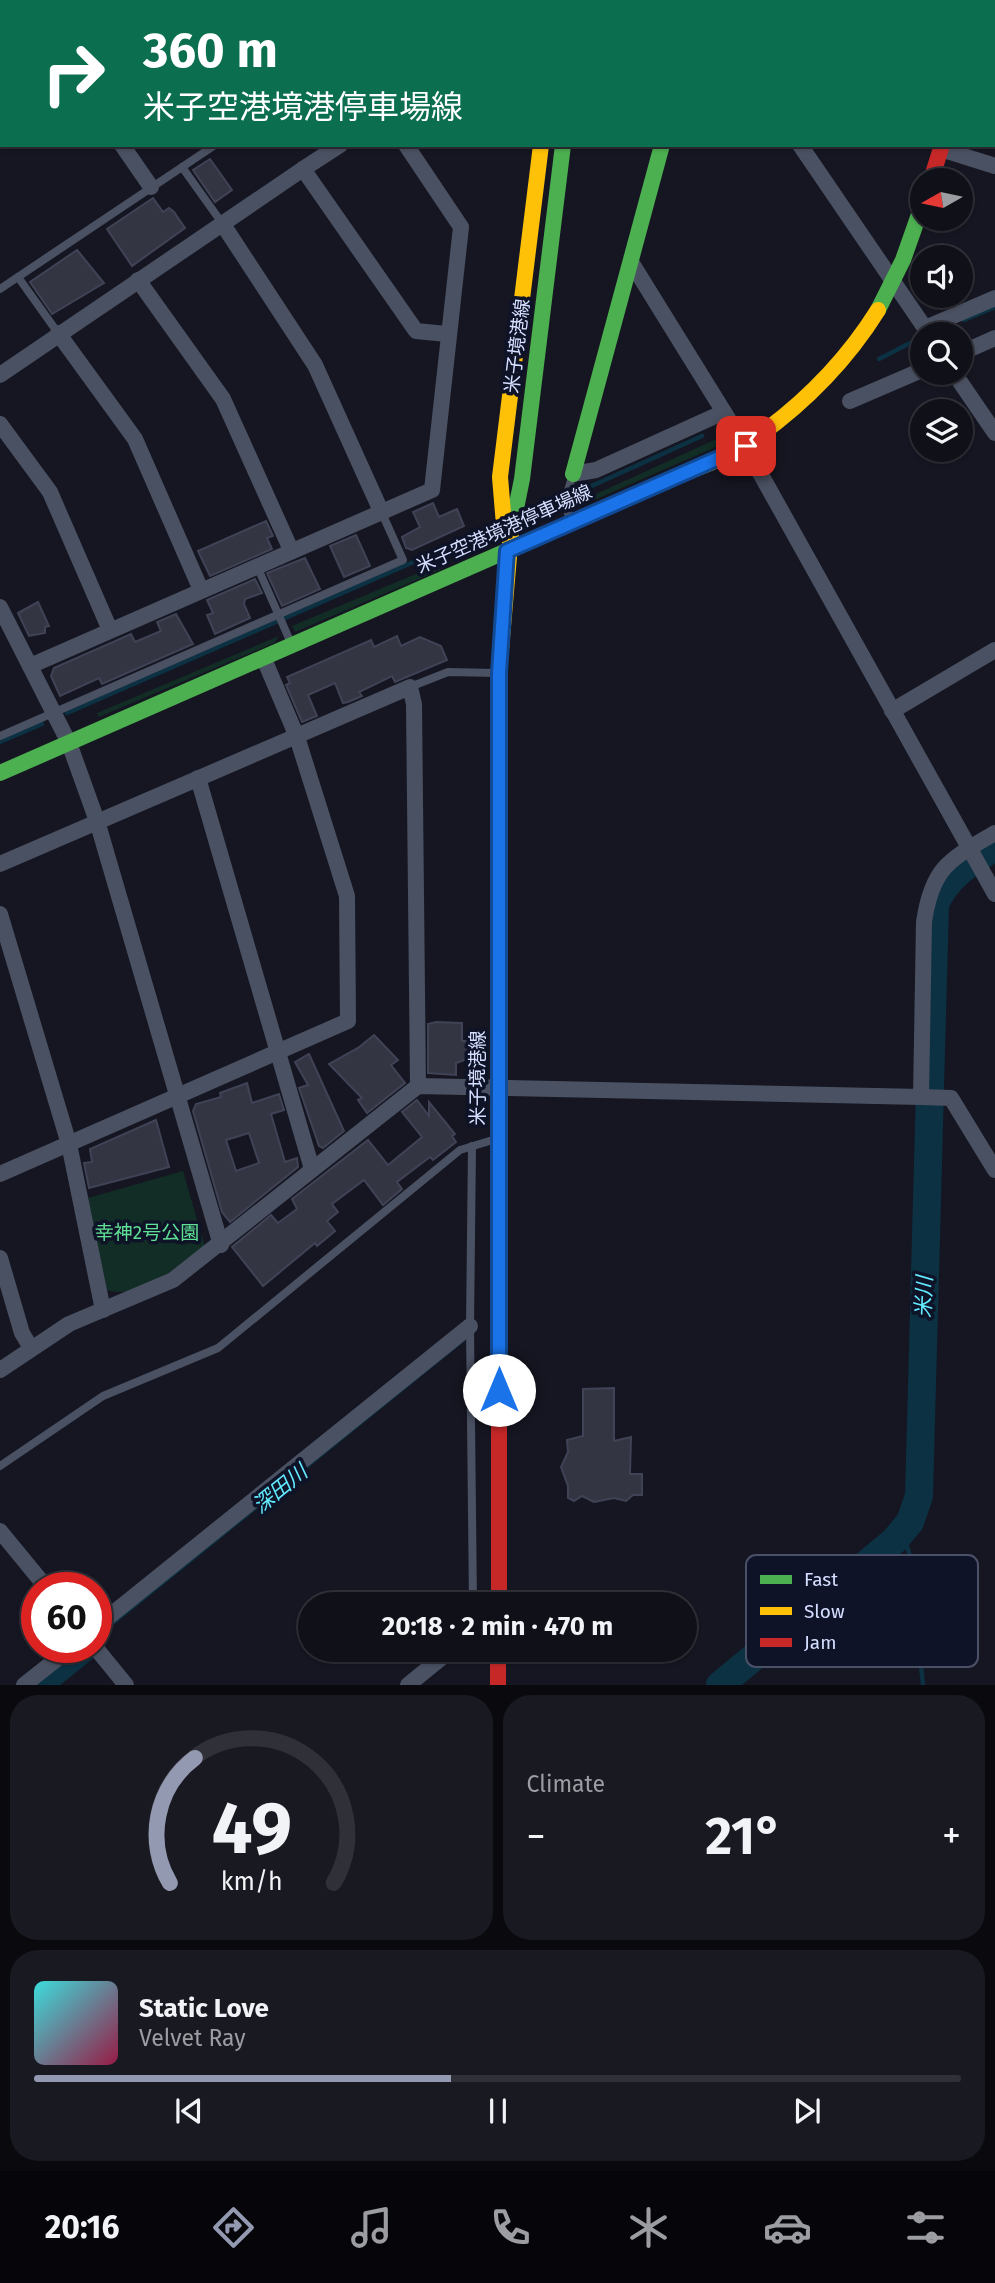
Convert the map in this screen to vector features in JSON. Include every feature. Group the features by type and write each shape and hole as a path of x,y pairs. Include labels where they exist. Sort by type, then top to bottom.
{"main road":[{"name":"米子境港線","path":"507,551 499,477 541,147"},
{"name":"米子境港線","path":"499,1592 499,673 507,551 522,479 563,147"},
{"path":"573,474 661,147"},
{"path":"935,168 942,147"},
{"name":"米子空港境港停車場線","path":"0,772 264,659 746,446 802,400 849,350 878,311 912,231"},
{"path":"498,1685 499,1662"}],"street":[{"path":"123,147 151,187"},
{"path":"0,375 58,333 337,147"},
{"path":"30,666 432,490 447,334 461,227 407,147"},
{"path":"801,147 921,322"},
{"path":"942,147 995,166"},
{"path":"303,169 416,331 447,334"},
{"path":"222,223 315,365 381,511"},
{"path":"631,261 746,446 995,894"},
{"path":"138,280 223,399 291,550"},
{"path":"946,322 995,298"},
{"path":"58,333 135,439 201,590"},
{"path":"973,348 995,338"},
{"path":"850,401 910,375"},
{"path":"962,385 995,433"},
{"path":"573,474 596,470 724,412"},
{"path":"0,424 50,492 110,630"},
{"path":"0,607 69,743 97,821 221,1245"},
{"path":"892,711 995,650"},
{"path":"0,1174 348,1021 347,895 296,737 264,659"},
{"path":"0,864 411,687 414,704 418,1086"},
{"path":"198,778 312,1169"},
{"path":"921,1097 924,922 928,894 946,863 995,833"},
{"path":"0,914 69,1144 103,1310"},
{"path":"0,1370 69,1324 173,1280 221,1245 418,1086 951,1098 995,1170"},
{"path":"0,1258 22,1333 31,1348"},
{"path":"112,1614 470,1326"},
{"path":"0,1531 34,1572"},
{"path":"408,1685 436,1662"},
{"path":"24,1685 52,1663"},
{"path":"108,1663 126,1685"}],"lane":[{"path":"0,289 212,147"},
{"path":"183,167 222,223"},
{"path":"18,276 58,333"},
{"path":"569,523 566,497 573,474"},
{"path":"0,736 404,560 381,511"},
{"path":"257,566 292,646"},
{"path":"411,687 448,672 499,673"},
{"path":"0,1466 103,1396 218,1348 460,1150 498,1139"},
{"path":"472,1146 472,1592"}],"green space":[{"path":"723,436 725,443 585,504 583,500"},
{"path":"437,565 440,570 295,632 292,626"},
{"path":"279,636 274,643 99,717 97,713"},
{"name":"幸神2号公園","path":"183,1171 205,1247 172,1272 146,1286 133,1291 107,1290 88,1198"}],"water":[{"path":"463,1338 465,1341 112,1626 112,1622"}],"building":[{"path":"210,159 232,190 215,202 193,170"},
{"path":"153,198 163,212 169,208 174,212 185,228 132,266 107,229"},
{"path":"77,250 104,283 52,314 30,282"},
{"path":"433,503 439,517 457,509 464,526 412,550 406,548 402,537 420,527 413,512"},
{"path":"266,521 273,536 267,538 272,549 210,576 198,551"},
{"path":"356,535 370,566 344,577 330,546"},
{"path":"305,558 320,589 282,606 267,573"},
{"path":"255,579 262,593 245,599 244,604 250,618 215,634 207,615 213,613 207,600"},
{"path":"38,602 49,626 45,627 45,633 29,636 18,613"},
{"path":"176,614 193,644 102,684 99,678 60,696 51,676 54,668 131,634 135,642 161,631 157,622"},
{"path":"397,636 401,646 420,637 441,646 447,660 395,682 392,676 359,692 362,696 348,702 343,703 335,683 308,695 317,716 302,722 286,685 290,683 287,677 371,640 374,647"},
{"path":"462,1023 462,1041 467,1041 467,1059 456,1063 456,1075 428,1073 428,1024"},
{"path":"374,1035 398,1060 391,1065 405,1083 367,1113 358,1100 362,1098 329,1064 358,1048"},
{"path":"309,1054 344,1131 323,1148 319,1146 299,1088 308,1085 295,1062"},
{"path":"247,1083 252,1103 279,1094 284,1110 271,1114 285,1162 297,1158 298,1167 230,1222 222,1212 193,1111 196,1104 221,1097 220,1093","holes":["249,1133 259,1163 236,1171 226,1140"]},
{"path":"417,1100 429,1116 429,1102 455,1134 452,1136 456,1142 433,1160 430,1157 397,1182 402,1189 383,1205 364,1180 332,1204 338,1212 327,1221 335,1231 317,1246 315,1243 263,1286 232,1247 271,1215 278,1223 297,1209 292,1199 368,1140 388,1165 422,1137 402,1112"},
{"path":"156,1120 169,1167 89,1188 84,1163 92,1162 90,1149"},
{"path":"614,1388 614,1441 631,1437 630,1474 642,1474 642,1495 633,1495 626,1501 614,1498 594,1502 582,1496 574,1501 568,1498 568,1486 561,1467 568,1452 567,1440 583,1436 583,1389"}],"waterway":[{"path":"964,320 995,307"},
{"path":"879,359 910,343"},
{"path":"585,489 702,436"},
{"path":"67,713 457,543"},
{"path":"0,742 42,724"},
{"name":"米川","path":"877,1555 910,1522 919,1496 935,904 953,878 995,847"},
{"path":"902,1531 910,1555"},
{"name":"深田川","path":"38,1685 65,1663"},
{"name":"米川","path":"720,1685 746,1663"},
{"path":"921,1667 923,1685"}],"traffic: fast":[{"path":"511,533 522,479 563,147"},
{"path":"573,474 661,147"},
{"path":"878,310 903,260 913,231"},
{"path":"0,773 673,478"},
{"path":"499,854 499,1411"}],"traffic: slow":[{"path":"504,525 500,477 541,147"},
{"path":"673,478 739,449 784,416 819,384 851,348 878,310"},
{"path":"499,854 499,673 511,533"}],"traffic: jam":[{"path":"935,168 941,147"},
{"path":"499,1411 499,1592"},
{"path":"498,1662 498,1685"}],"route":[{"path":"499,1390 499,673 507,551 746,446"}]}
